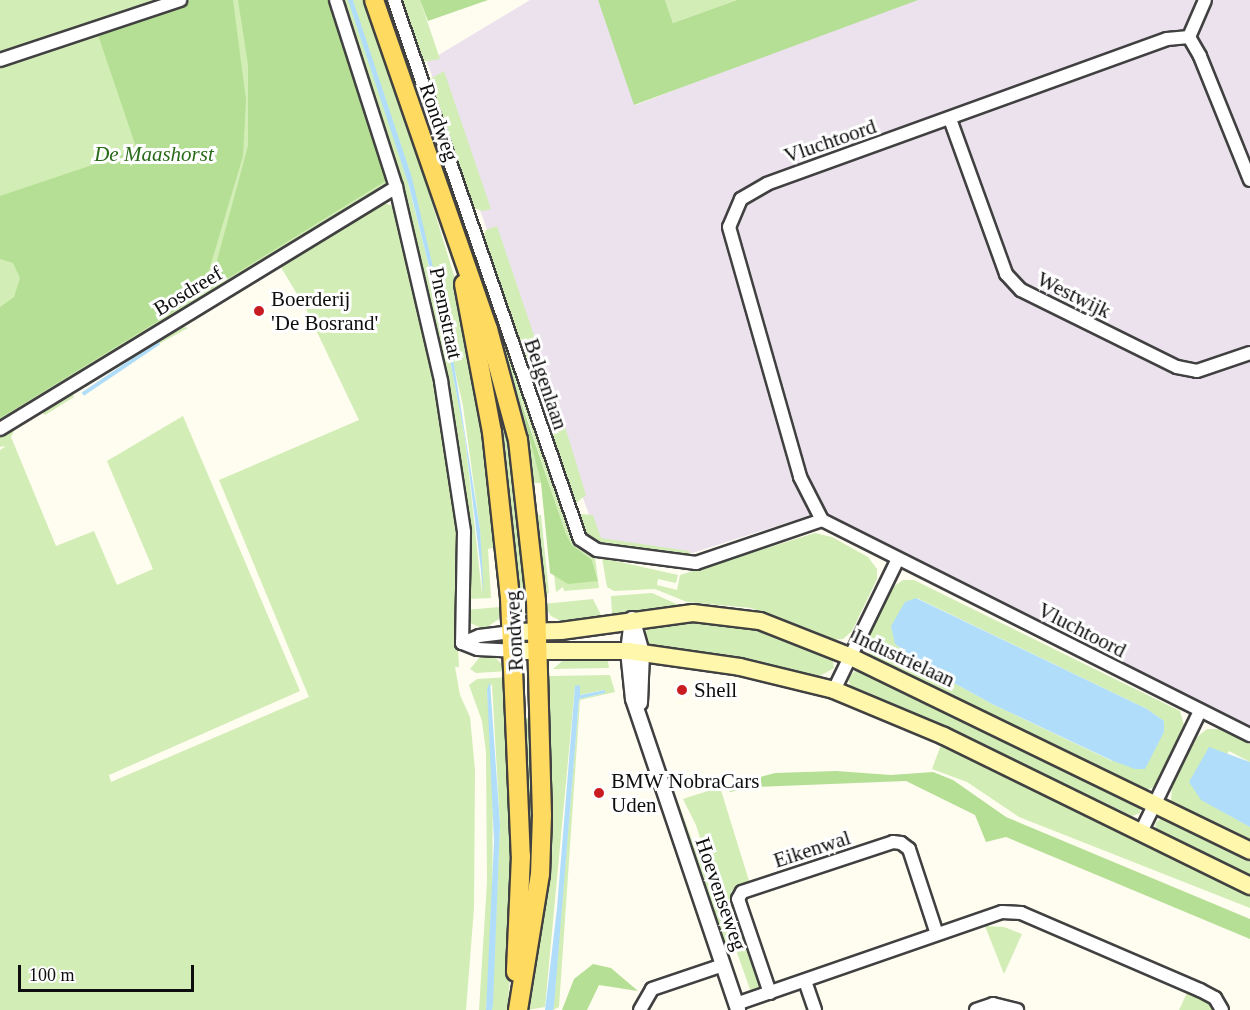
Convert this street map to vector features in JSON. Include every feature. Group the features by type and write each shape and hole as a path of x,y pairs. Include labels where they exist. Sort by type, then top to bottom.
{"main road":[{"name":"Rondweg","path":"374,0 461,258 488,329 518,440 537,632 542,841 530,950 516,1010"},
{"name":"Rondweg","path":"461,258 492,432 512,632 520,856 516,1010"},
{"name":"Industrielaan","path":"512,632 537,632 693,613 760,621 849,656 1250,851"},
{"path":"513,651 635,652 740,667 834,690 944,736 1250,886"}],"street":[{"path":"0,60 180,0"},
{"name":"Pnemstraat","path":"336,0 396,187 441,381 461,511 465,566 460,608 462,643"},
{"name":"Belgenlaan","path":"394,0 580,539 591,549 696,563 822,520"},
{"path":"1205,0 1189,37 1250,180"},
{"name":"Vluchtoord","path":"1189,37 1167,39 767,183 746,195 733,210 729,226 800,477 822,520 1250,735"},
{"name":"Westwijk","path":"950,119 1006,274 1021,290 1177,367 1197,370 1250,353"},
{"name":"Bosdreef","path":"0,429 396,187"},
{"path":"834,690 898,559"},
{"name":"Hoevenseweg","path":"632,619 635,652 633,699 737,1007"},
{"path":"462,643 479,636 512,632"},
{"path":"462,643 478,649 513,651"},
{"path":"1141,832 1200,711"},
{"name":"Eikenwal","path":"770,993 738,899 742,892 893,842 901,843 909,849 937,934"},
{"path":"737,1007 770,993 1002,912 1021,913 1215,998 1222,1010"},
{"path":"640,1010 652,988 723,965"},
{"path":"805,981 815,1010"},
{"path":"976,1010 993,1004 1017,1010"}],"shaded area":[{"path":"530,0 598,0 636,105 907,0 1250,0 1250,740 805,517 683,556 598,540 427,62"}],"green space":[{"name":"De Maashorst","path":"0,0 364,0 389,62 465,312 483,405 496,547 488,549 491,598 468,599 468,535 399,188 178,325 188,328 71,392 74,397 45,415 42,412 15,429 11,437 56,546 94,531 117,585 153,569 107,461 183,416 300,691 109,775 111,782 309,697 219,480 359,420 306,309 279,264 381,202 396,207 426,326 460,532 456,610 459,667 455,667 460,695 470,717 475,770 474,908 466,1010 0,1010 0,450 6,446 0,447","holes":["412,181 463,406 480,529 482,594 465,438 443,323 408,183"]},
{"name":"De Maashorst","path":"191,0 233,0 246,100 243,156 202,294 0,418 0,307 14,297 20,278 13,263 0,259 0,196 137,150 97,32"},
{"path":"238,0 328,0 387,180 209,290 248,146 248,65"},
{"path":"382,0 389,0 572,537 579,548 595,557 599,588 564,591 563,587 556,592 554,573 598,581 592,560 572,545 566,534 520,396 541,483 533,483"},
{"path":"399,0 420,0 440,59 422,62"},
{"path":"420,0 488,0 428,21"},
{"path":"598,0 665,0 673,23 737,0 918,0 634,105"},
{"path":"665,0 737,0 673,23"},
{"path":"444,71 491,209 483,211 470,207 427,81"},
{"path":"497,226 541,356 527,361 481,240 486,230"},
{"path":"468,280 515,448 530,594 520,595 505,447"},
{"path":"519,396 566,534 572,545 592,560 598,581 568,584 550,573 541,483"},
{"path":"556,397 586,495 576,503 572,503 539,404"},
{"path":"581,514 593,515 601,538 689,551 691,557 593,543 583,534"},
{"path":"537,515 541,515 549,593 540,594 535,560"},
{"path":"815,533 832,537 868,557 877,569 877,579 852,631 843,639 832,640 751,608 687,602 655,589 614,591 607,587 602,558 678,575 676,583 658,579 657,585 677,590 680,575"},
{"path":"903,580 914,580 1180,711 1184,725 1155,787 1142,791 872,659 866,649 868,638 893,587","holes":["917,598 1147,709 1164,721 1112,761 992,704 934,672 895,644"]},
{"path":"652,593 681,606 612,615 611,596"},
{"path":"593,599 602,617 565,623 551,616 543,604"},
{"path":"500,607 499,619 484,629 468,622 465,610"},
{"path":"677,622 727,622 756,627 832,655 834,668 820,676 649,645 645,634 649,627"},
{"path":"607,654 609,668 553,669 568,656"},
{"path":"494,656 508,671 476,673 470,669 480,657"},
{"path":"857,669 1140,806 1140,813 1132,816 1097,799 1086,800 851,690 848,678"},
{"path":"610,675 615,692 580,700 559,1007 553,1010 579,699 605,693 604,690 579,695 575,686 545,1007 527,1010 548,870 549,676"},
{"path":"511,677 514,936 507,1010 492,1010 500,825 492,684 487,689 493,773 492,923 486,1010 479,1010 487,882 486,752 482,721 469,685 477,679"},
{"path":"520,718 530,718 534,878 526,953"},
{"path":"1207,729 1220,729 1250,744 1250,762 1229,751 1202,800 1250,827 1250,845 1171,802 1172,785 1197,737"},
{"path":"942,742 1250,893 1250,908 1019,817 967,782 932,769"},
{"path":"836,771 891,775 933,772 953,780 1006,817 1250,919 1250,939 1006,837 986,842 975,815 906,781 753,787 730,792 726,786 775,773"},
{"path":"720,787 750,884 731,891 737,910 724,915 696,825 683,799"},
{"path":"677,799 721,919 738,913 762,983 760,990 751,992 736,950 723,953 672,801"},
{"path":"1164,817 1250,857 1250,880 1155,830 1156,822"},
{"path":"985,926 1004,927 1022,934 1004,974"},
{"path":"593,964 611,968 638,991 599,985 587,1010 562,1010 574,979"},
{"path":"1187,993 1216,1006 1213,1010 1179,1010"}],"water":[{"path":"348,0 353,0 412,178 450,339 480,529 484,595 465,438 443,323 409,186"},
{"path":"158,341 160,344 84,396 82,392"},
{"path":"916,598 1147,709 1164,721 1164,732 1145,769 1135,769 1113,761 992,704 934,672 895,644 891,626 905,602"},
{"path":"490,682 500,825 493,1004 492,1010 486,1010 494,841 487,689"},
{"path":"580,685 580,695 605,690 605,693 579,699 554,1006 553,1010 545,1010 557,908 575,686"},
{"path":"1209,747 1250,762 1250,827 1201,800 1189,782"}],"place":[{"name":"Boerderij 'De Bosrand'","path":"259,311"},
{"name":"Shell","path":"682,690"},
{"name":"BMW NobraCars Uden","path":"599,793"}]}
